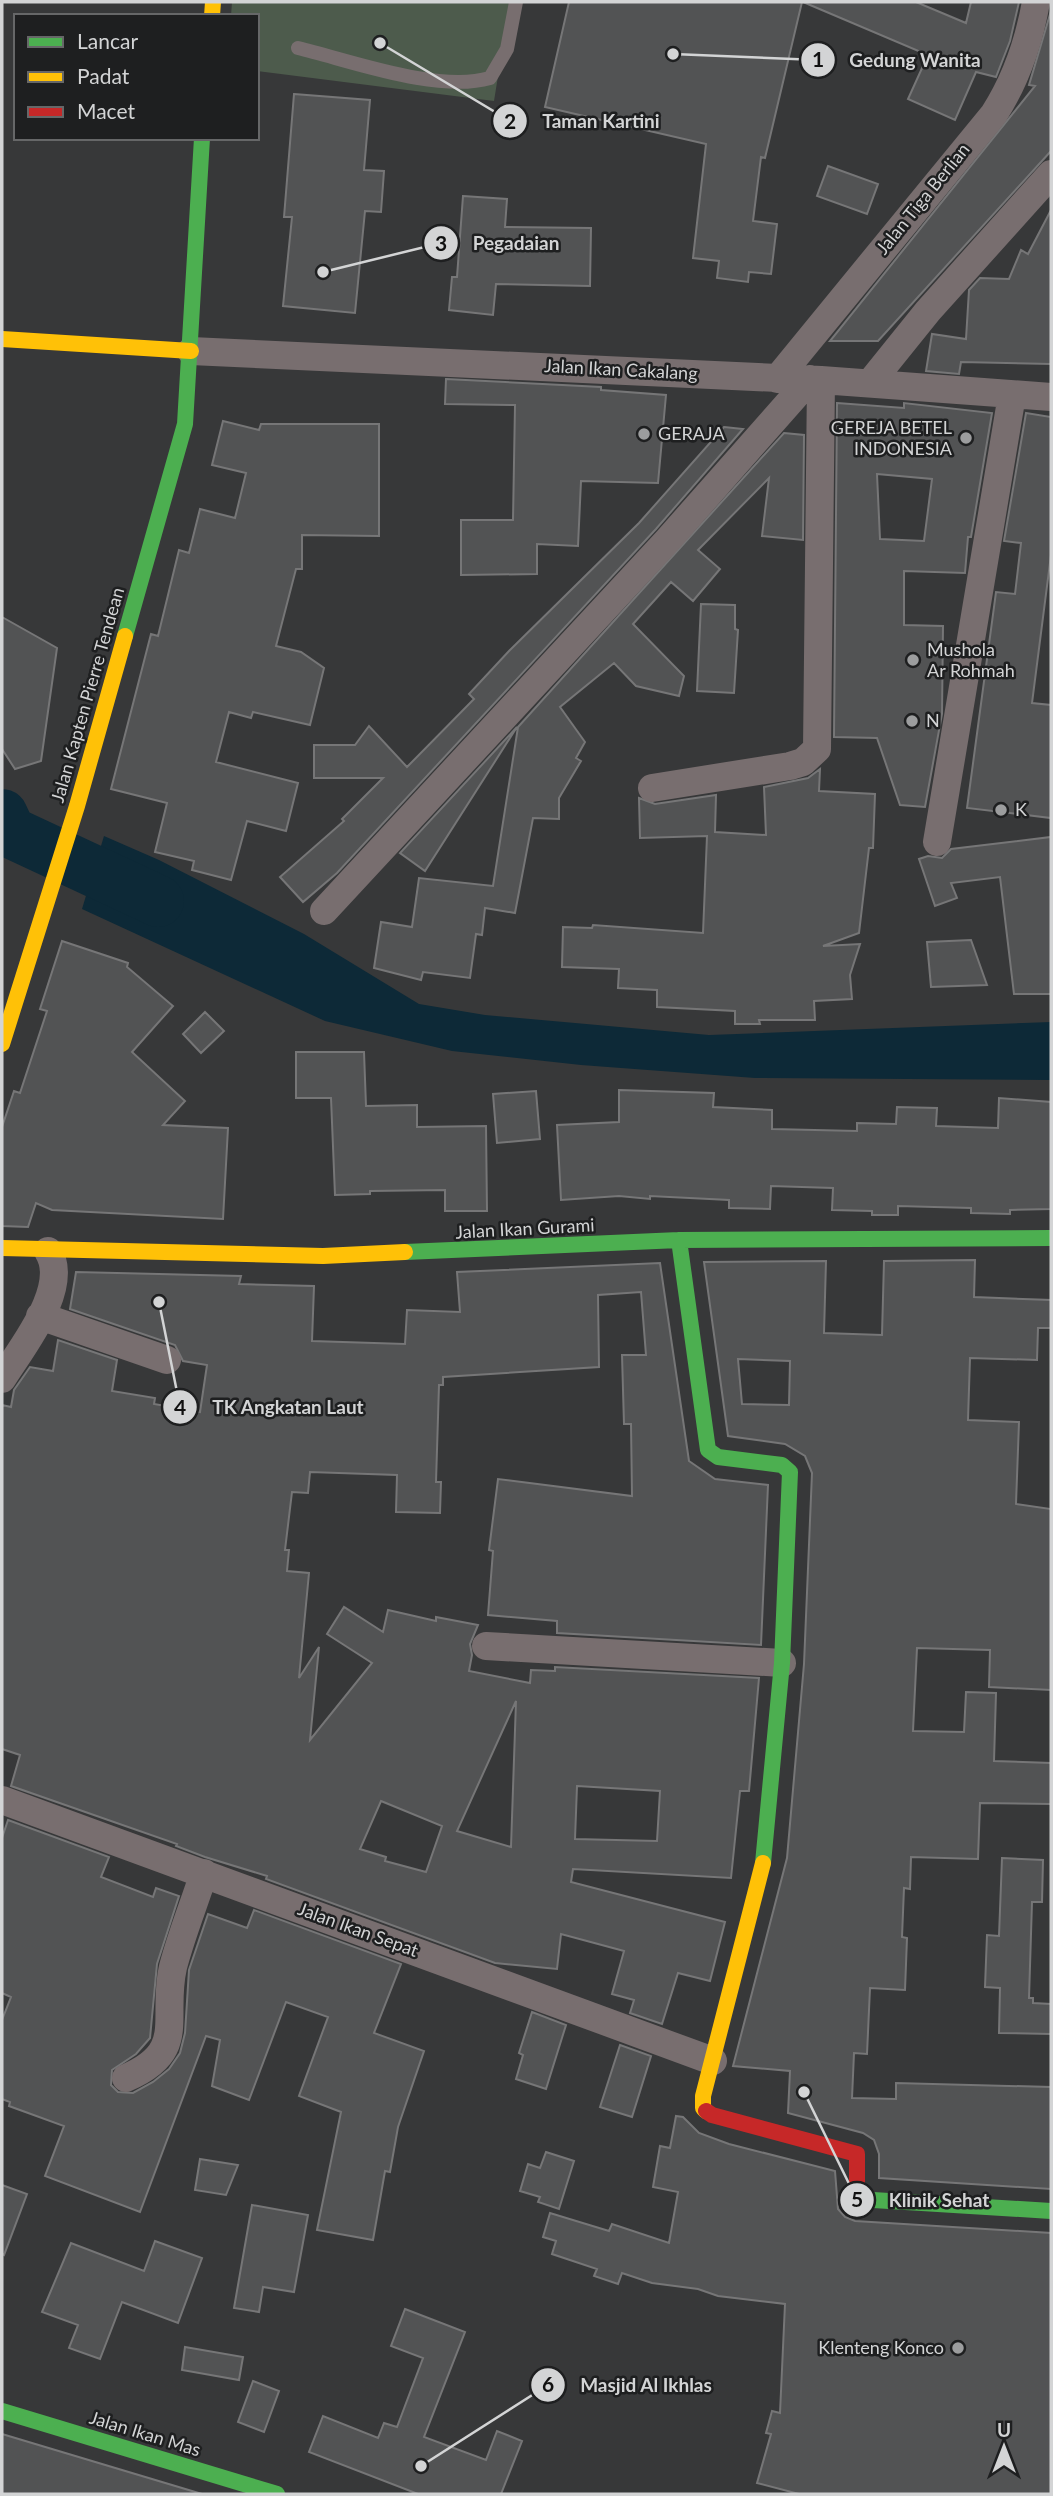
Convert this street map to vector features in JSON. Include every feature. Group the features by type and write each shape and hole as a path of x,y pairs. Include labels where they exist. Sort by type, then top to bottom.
{"main road":[{"name":"Jalan Kapten Pierre Tendean","path":"2,1044 77,806 185,424 202,140"},
{"path":"2,339 191,351"},
{"name":"Jalan Ikan Gurami","path":"2,1248 323,1256 679,1240 1051,1238"},
{"path":"679,1240 708,1450 718,1457 789,1468 782,1663 763,1869 703,2096 703,2108 712,2115 857,2154 857,2199 1051,2211"},
{"name":"Jalan Ikan Mas","path":"2,2412 277,2494"}],"street":[{"name":"Jalan Tiga Berlian","path":"777,379 994,114 1014,76 1037,2"},
{"path":"870,383 928,311 1051,174"},
{"name":"Jalan Ikan Cakalang","path":"191,351 815,380 1051,397"},
{"path":"652,788 789,766 803,762 817,749 815,380"},
{"path":"324,911 815,380"},
{"path":"937,842 1012,395"},
{"path":"2,1379 50,1300 54,1282 53,1259 48,1251"},
{"path":"40,1317 167,1360"},
{"path":"486,1646 782,1663"},
{"name":"Jalan Ikan Sepat","path":"2,1801 713,2061"},
{"path":"126,2078 155,2063 168,2039 173,1969 204,1873"}],"lane":[{"path":"298,48 438,82 472,84 490,78 507,49 516,2"}],"green space":[{"path":"232,2 510,2 494,101 259,71 259,14 231,14"}],"water":[{"path":"104,836 159,860 304,934 419,1004 485,1015 709,1035 1051,1022 1051,1080 755,1078 581,1065 452,1051 325,1021 82,909"}],"building":[{"path":"569,2 802,2 765,158 761,157 753,221 777,224 771,274 749,272 748,282 717,278 719,261 693,258 706,144 545,107"},
{"path":"803,2 916,2 966,23 971,2 1019,2 1010,41 996,77 976,72 955,120 908,99 928,55"},
{"path":"1051,11 1051,151 878,341 830,341 1035,86 1029,85"},
{"path":"294,94 370,100 364,170 384,171 381,212 365,211 355,313 283,306 292,217 284,217"},
{"path":"828,166 878,184 867,214 817,196"},
{"path":"463,196 507,199 505,227 591,228 590,286 496,284 493,315 449,310 452,277 457,277"},
{"path":"1051,210 1051,364 961,362 959,374 926,371 932,334 966,339 969,290 980,278 1009,279 1021,250 1028,254"},
{"path":"446,379 601,387 601,390 666,395 658,483 581,481 578,546 537,544 537,574 461,575 461,520 513,520 515,405 445,404"},
{"path":"837,403 904,408 904,403 992,413 971,537 968,537 965,573 904,571 904,625 943,626 942,714 925,807 900,805 877,738 834,737","holes":["877,474 932,479 924,541 880,539"]},
{"path":"1026,413 1051,417 1051,555 1032,703 1051,705 1051,818 967,808 996,592 1015,594 1021,543 1004,541"},
{"path":"223,421 259,430 261,424 379,424 379,536 302,535 302,569 296,569 276,646 301,652 324,668 310,725 253,712 251,718 229,712 216,762 298,783 286,831 247,821 231,880 192,870 194,861 155,852 167,803 111,789 151,634 158,636 179,550 189,553 200,509 235,518 246,473 212,465"},
{"path":"724,427 743,429 656,529 337,873 303,902 280,877 344,821 342,819 383,778 314,778 314,745 355,745 369,726 407,767 474,699 469,694 509,651 639,523"},
{"path":"784,433 804,435 803,540 762,536 769,478 698,550 720,569 693,601 671,582 633,624 684,676 679,696 636,686 614,663 560,707 585,742 576,758 581,761 559,798 559,819 533,818 515,913 485,908 482,935 476,934 470,978 423,972 421,980 374,968 381,922 412,927 419,878 493,886 518,727"},
{"path":"701,604 735,605 735,629 738,630 734,693 697,691"},
{"path":"2,617 57,648 41,761 15,769 2,749"},
{"path":"517,727 425,871 400,853"},
{"path":"820,769 819,791 875,794 873,848 869,848 859,933 823,946 860,944 850,975 852,999 814,1001 815,1020 759,1020 760,1024 735,1024 735,1011 657,1007 657,990 618,988 619,969 562,967 563,927 592,928 593,925 703,933 707,836 640,838 639,798 655,804 716,795 715,832 766,835 764,787 808,778"},
{"path":"1051,837 1051,994 1014,994 1000,877 951,883 957,898 935,906 919,859 928,856 942,858 951,849"},
{"path":"971,940 987,985 931,987 927,942"},
{"path":"62,941 128,963 127,967 173,1006 132,1052 185,1101 163,1125 228,1128 223,1219 52,1210 36,1203 28,1227 2,1226 2,1127 14,1091 20,1093 47,1011 40,1009"},
{"path":"205,1012 224,1031 201,1053 183,1034"},
{"path":"296,1052 364,1052 366,1106 417,1105 417,1127 486,1126 487,1211 445,1211 445,1190 370,1191 370,1194 335,1195 331,1098 296,1098"},
{"path":"619,1090 714,1093 713,1107 772,1110 772,1129 857,1131 857,1123 896,1124 897,1107 937,1108 936,1126 998,1128 999,1098 1051,1102 1051,1209 1010,1210 1010,1214 971,1213 971,1208 898,1206 898,1215 872,1215 872,1211 832,1210 833,1188 771,1186 770,1209 729,1208 729,1200 650,1196 650,1199 619,1196 561,1200 557,1125 619,1122"},
{"path":"536,1091 540,1139 497,1143 493,1094"},
{"path":"975,1260 974,1297 1051,1300 1051,1328 1038,1328 1037,1360 970,1358 968,1420 1019,1422 1016,1504 1051,1509 1051,1690 989,1687 990,1650 917,1648 913,1731 964,1732 966,1692 996,1693 994,1761 1051,1763 1051,1804 980,1803 978,1859 911,1857 910,1889 904,1888 902,1937 907,1938 905,1990 870,1988 867,2054 854,2053 852,2098 896,2099 896,2083 1051,2087 1051,2189 879,2178 879,2154 874,2140 863,2133 788,2113 790,2071 733,2066 787,1858 804,1664 812,1473 805,1456 785,1444 728,1436 704,1262 826,1261 824,1333 882,1335 884,1261","holes":["738,1359 790,1361 789,1405 742,1404"]},
{"path":"660,1263 689,1461 715,1479 768,1485 761,1645 557,1633 557,1621 488,1615 493,1551 489,1550 498,1479 632,1496 631,1424 624,1424 622,1355 646,1355 641,1292 598,1295 599,1367 443,1377 443,1385 439,1385 436,1482 441,1482 440,1513 396,1512 397,1475 310,1472 308,1493 292,1492 285,1550 289,1550 287,1571 309,1573 299,1678 319,1647 310,1740 372,1663 327,1634 344,1607 383,1632 388,1610 436,1621 436,1617 478,1625 470,1644 472,1655 469,1671 530,1683 531,1670 555,1671 555,1667 759,1678 749,1791 740,1791 731,1878 573,1869 571,1882 725,1922 710,1981 678,1973 662,2024 630,2013 634,2000 612,1994 624,1951 561,1934 557,1969 495,1963 266,1879 267,1876 205,1857 176,1846 177,1844 11,1786 20,1755 2,1749 2,1405 11,1407 14,1390 30,1367 53,1371 58,1340 117,1360 112,1391 155,1398 154,1404 200,1412 207,1365 183,1361 175,1345 70,1309 76,1272 241,1276 239,1284 314,1286 312,1341 405,1344 407,1310 460,1312 457,1272","holes":["516,1701 511,1847 457,1831","577,1786 660,1791 657,1841 575,1839","381,1801 442,1826 426,1872 385,1861 386,1857 360,1849"]},
{"path":"8,1820 109,1857 101,1877 153,1897 156,1888 179,1896 157,1964 150,2038 136,2054 112,2070 111,2085 118,2092 133,2093 153,2082 169,2069 180,2053 185,2033 189,1970 208,1914 247,1928 254,1910 401,1964 374,2033 424,2051 398,2127 390,2172 385,2171 373,2240 317,2230 341,2112 299,2096 328,2017 286,2002 249,2100 212,2086 220,2040 206,2036 140,2212 45,2176 64,2126 9,2106 10,2102 2,2099 2,2020 11,1997 2,1993 2,1838"},
{"path":"1002,1858 1043,1860 1042,1902 1032,1902 1029,1998 1033,1998 1033,2003 1051,2004 1051,2034 999,2033 1000,1988 985,1987 987,1935 999,1936"},
{"path":"532,2012 566,2025 546,2089 516,2079 523,2055 519,2053"},
{"path":"620,2045 651,2056 632,2117 600,2107"},
{"path":"676,2116 683,2117 699,2133 729,2144 835,2171 838,2209 845,2217 855,2221 1051,2233 1051,2494 799,2494 757,2483 771,2434 766,2433 772,2411 780,2413 785,2304 718,2296 698,2289 652,2283 622,2273 618,2284 594,2276 597,2269 552,2254 556,2241 543,2237 550,2213 609,2231 612,2224 669,2243 678,2192 653,2187 660,2146 670,2148"},
{"path":"546,2152 574,2161 559,2209 538,2202 540,2197 520,2191 528,2164 540,2168"},
{"path":"200,2159 238,2165 226,2195 195,2190"},
{"path":"2,2185 27,2194 4,2255 2,2254"},
{"path":"252,2205 308,2215 294,2292 263,2287 259,2312 234,2308"},
{"path":"155,2241 202,2258 178,2323 122,2302 100,2359 69,2348 78,2325 42,2312 71,2243 144,2271"},
{"path":"405,2309 465,2332 424,2437 486,2460 497,2431 522,2441 501,2494 418,2494 309,2452 323,2416 378,2438 384,2423 397,2427 423,2358 391,2346"},
{"path":"185,2347 243,2357 239,2380 182,2370"},
{"path":"253,2381 279,2391 264,2432 238,2422"},
{"path":"2,2434 202,2494 2,2494"}],"waterway":[{"path":"2,815 10,832 158,901"}],"traffic: fast":[{"path":"125,636 185,424 202,140"},
{"path":"405,1252 679,1240 1051,1238"},
{"path":"679,1240 708,1450 718,1457 782,1465 790,1472 782,1663 763,1863"},
{"path":"857,2190 857,2199 1051,2211"},
{"path":"2,2411 277,2494"}],"traffic: slow":[{"path":"212,14 213,2"},
{"path":"2,339 191,351"},
{"path":"2,1044 77,806 125,636"},
{"path":"2,1248 323,1256 405,1252"},
{"path":"706,2111 703,2108 703,2096 763,1863"}],"traffic: jam":[{"path":"706,2111 712,2115 857,2154 857,2190"}],"place":[{"name":"Taman Kartini","path":"380,43"},
{"name":"Gedung Wanita","path":"673,54"},
{"name":"Pegadaian","path":"323,272"},
{"name":"GERAJA","path":"644,434"},
{"name":"GEREJA BETEL INDONESIA","path":"966,438"},
{"name":"Mushola Ar Rohmah","path":"913,660"},
{"name":"N","path":"912,721"},
{"name":"K","path":"1001,810"},
{"name":"TK Angkatan Laut","path":"159,1302"},
{"name":"Klinik Sehat","path":"804,2092"},
{"name":"Klenteng Konco","path":"958,2348"},
{"name":"Masjid Al Ikhlas","path":"421,2466"}]}
